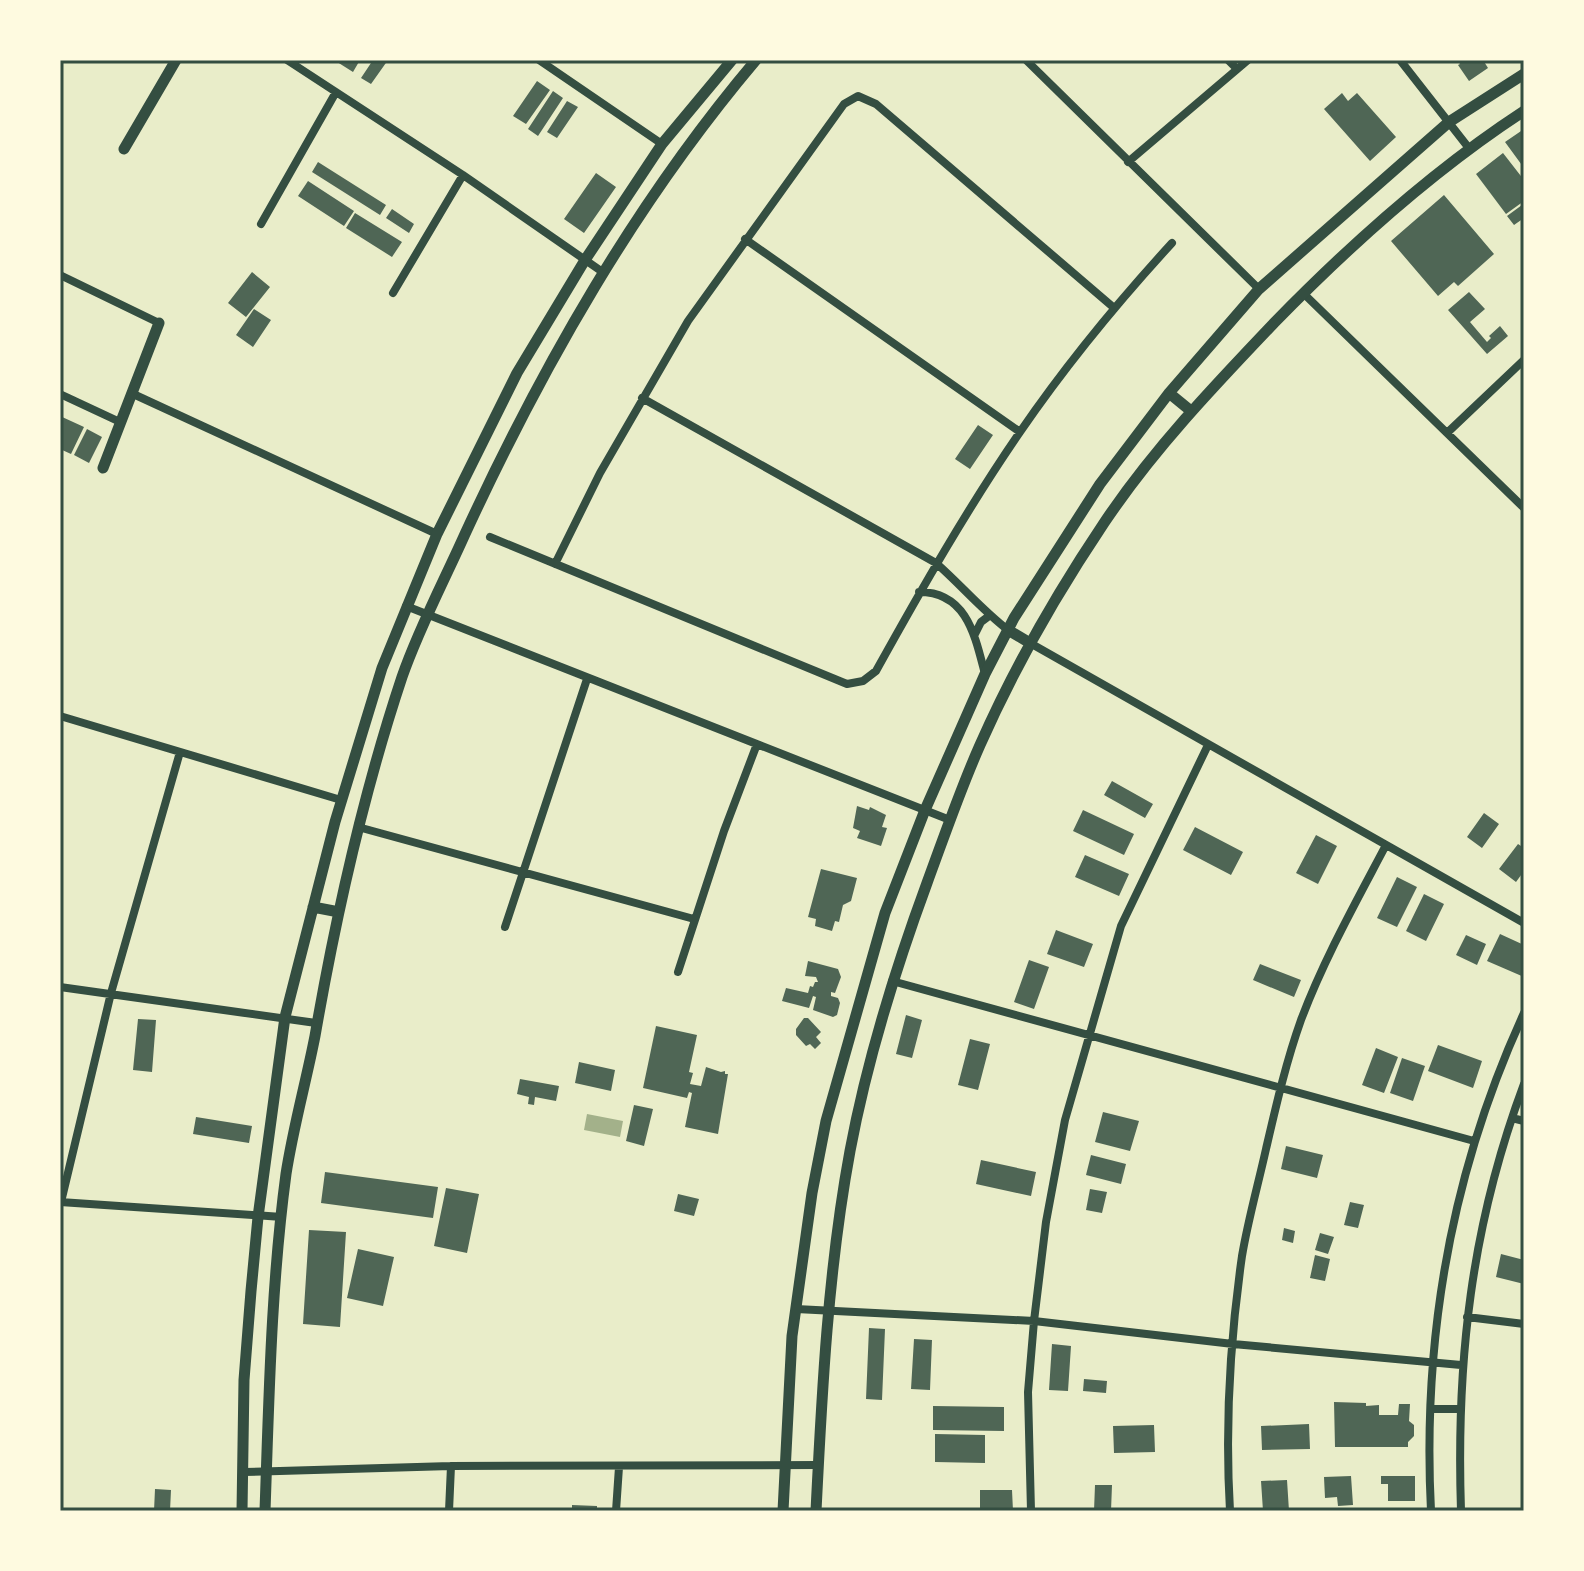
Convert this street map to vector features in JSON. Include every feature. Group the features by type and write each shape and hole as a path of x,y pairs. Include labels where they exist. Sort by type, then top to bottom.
{"street":[{"path":"124,149 176,60"},
{"path":"287,60 463,175 604,273"},
{"path":"539,60 679,157"},
{"path":"242,1511 244,1380 258,1217 285,1017 341,800 382,668 437,534 517,373 585,260 662,144 732,60"},
{"path":"265,1511 268,1377 287,1172 329,951 358,827 403,675 537,384 679,157 718,104 756,60"},
{"path":"1026,60 1259,289"},
{"path":"1228,60 1237,69"},
{"path":"1128,162 1248,60"},
{"path":"1400,60 1468,147"},
{"path":"783,1511 796,1309 812,1193 826,1121 885,913 925,810 985,674 1008,630 1100,484 1169,393 1259,289 1449,122 1524,74"},
{"path":"261,224 336,92"},
{"path":"555,564 600,473 688,321 844,104 858,96 876,104 1113,307"},
{"path":"816,1511 827,1312 851,1148 866,1079 892,981 950,820 980,745 1030,643 1106,521 1191,411 1303,293 1408,196 1468,147 1524,111"},
{"path":"393,293 463,175"},
{"path":"745,239 1020,432"},
{"path":"490,537 847,684 863,681 876,671 936,563 1020,432 1113,307 1172,243"},
{"path":"60,275 159,323 103,468"},
{"path":"1303,293 1524,508"},
{"path":"1447,433 1524,360"},
{"path":"131,393 437,534"},
{"path":"1169,393 1191,411"},
{"path":"60,394 120,422"},
{"path":"642,398 936,563 989,616 1008,630 1524,923"},
{"path":"471,468 492,476"},
{"path":"919,592 935,592 950,600 969,621 985,674"},
{"path":"406,606 950,820"},
{"path":"975,634 981,622 989,616"},
{"path":"505,927 587,679"},
{"path":"60,716 341,800"},
{"path":"678,972 724,831 757,744"},
{"path":"1031,1511 1028,1392 1034,1321 1050,1197 1065,1120 1121,926 1208,745"},
{"path":"180,752 111,993 61,1202 282,1217"},
{"path":"358,827 694,919"},
{"path":"1230,1511 1227,1460 1233,1344 1242,1255 1281,1088 1301,1022 1324,963 1386,845"},
{"path":"313,907 339,912"},
{"path":"892,981 1474,1141"},
{"path":"60,987 316,1023"},
{"path":"1431,1511 1432,1363 1439,1290 1447,1247 1474,1141 1497,1074 1524,1013"},
{"path":"1461,1511 1459,1409 1467,1317 1481,1228 1524,1084"},
{"path":"1512,1118 1524,1121"},
{"path":"796,1309 1034,1321 1233,1344 1461,1365"},
{"path":"1467,1317 1524,1324"},
{"path":"1431,1409 1459,1409"},
{"path":"244,1472 451,1466 818,1465"},
{"path":"449,1511 451,1466"},
{"path":"616,1511 619,1467"}],"shaded area":[{"path":"587,1114 623,1121 620,1137 584,1130"}],"building":[{"path":"334,60 360,60 353,72"},
{"path":"373,60 388,60 371,84 361,78"},
{"path":"1457,60 1483,60 1488,68 1469,81"},
{"path":"537,81 550,90 526,124 513,116"},
{"path":"553,91 563,98 538,136 528,129"},
{"path":"1342,93 1348,101 1357,93 1396,137 1370,161 1324,109"},
{"path":"567,101 578,107 557,138 547,132"},
{"path":"1524,129 1524,168 1505,142"},
{"path":"1503,153 1524,180 1524,201 1506,214 1476,174"},
{"path":"318,162 386,205 380,215 312,172"},
{"path":"596,173 616,187 584,233 564,219"},
{"path":"308,181 354,211 344,226 298,196"},
{"path":"1444,195 1494,254 1458,286 1454,282 1438,296 1391,241"},
{"path":"1522,205 1524,218 1514,225 1507,216"},
{"path":"392,209 414,224 409,233 386,218"},
{"path":"355,213 402,242 392,257 346,228"},
{"path":"252,272 270,287 246,317 228,303"},
{"path":"1469,292 1485,309 1470,322 1487,342 1500,326 1508,336 1487,354 1448,310"},
{"path":"254,309 271,320 253,347 236,335"},
{"path":"60,416 84,427 71,454 60,449"},
{"path":"978,425 993,435 970,469 955,459"},
{"path":"87,429 102,437 89,463 74,455"},
{"path":"1112,781 1153,804 1145,818 1104,795"},
{"path":"857,806 869,810 870,807 886,815 882,827 887,828 881,846 857,838 860,831 853,828"},
{"path":"1083,810 1134,834 1124,855 1073,831"},
{"path":"1484,813 1499,824 1482,848 1467,837"},
{"path":"1195,827 1243,852 1231,875 1183,850"},
{"path":"1316,835 1337,846 1318,884 1296,873"},
{"path":"1518,844 1524,848 1524,871 1516,882 1499,869"},
{"path":"1085,855 1129,874 1119,896 1075,877"},
{"path":"821,869 857,878 851,901 843,905 839,922 835,921 832,931 815,926 816,919 808,917"},
{"path":"1397,877 1417,887 1397,927 1377,918"},
{"path":"1424,894 1444,904 1426,941 1406,931"},
{"path":"1056,930 1093,944 1084,967 1047,954"},
{"path":"1500,934 1524,945 1524,977 1487,961"},
{"path":"1466,935 1486,944 1477,965 1456,955"},
{"path":"1029,960 1049,967 1034,1009 1014,1002"},
{"path":"808,961 838,969 841,977 831,996 838,998 840,1003 837,1015 833,1017 813,1010 816,997 813,996 809,1008 782,1001 786,988 808,993 810,986 818,982 816,977 805,976"},
{"path":"1260,964 1301,980 1294,997 1253,980"},
{"path":"906,1015 922,1020 912,1058 896,1054"},
{"path":"804,1018 808,1018 821,1032 816,1037 821,1043 815,1049 810,1044 806,1046 796,1035 796,1029"},
{"path":"138,1019 156,1020 152,1072 133,1070"},
{"path":"656,1026 697,1035 689,1072 693,1073 690,1084 701,1086 706,1067 728,1074 718,1134 685,1127 692,1093 689,1092 687,1098 643,1088"},
{"path":"970,1039 990,1044 978,1090 958,1085"},
{"path":"1438,1045 1482,1061 1473,1088 1428,1071"},
{"path":"1376,1048 1398,1057 1384,1093 1362,1085"},
{"path":"1402,1058 1425,1066 1413,1101 1390,1093"},
{"path":"579,1062 615,1070 611,1091 575,1083"},
{"path":"520,1079 559,1086 556,1101 535,1097 534,1105 528,1104 529,1097 517,1094"},
{"path":"634,1105 653,1109 644,1146 626,1141"},
{"path":"1103,1112 1139,1121 1130,1151 1095,1142"},
{"path":"196,1117 252,1126 249,1143 193,1134"},
{"path":"1286,1146 1323,1155 1317,1178 1281,1169"},
{"path":"1091,1155 1126,1164 1121,1184 1086,1175"},
{"path":"981,1160 1036,1172 1031,1196 976,1184"},
{"path":"325,1172 438,1187 433,1218 321,1203"},
{"path":"446,1188 479,1194 467,1253 434,1246"},
{"path":"1090,1189 1107,1192 1102,1213 1086,1210"},
{"path":"678,1194 699,1199 694,1216 674,1211"},
{"path":"1350,1202 1364,1205 1358,1228 1344,1225"},
{"path":"1284,1228 1295,1231 1293,1243 1282,1240"},
{"path":"309,1230 346,1232 340,1327 303,1324"},
{"path":"1320,1233 1334,1237 1328,1254 1315,1250"},
{"path":"358,1249 394,1257 383,1306 347,1298"},
{"path":"1501,1254 1524,1260 1524,1284 1496,1277"},
{"path":"1315,1255 1330,1259 1325,1281 1310,1278"},
{"path":"869,1328 885,1329 882,1400 866,1399"},
{"path":"914,1339 932,1340 930,1390 911,1389"},
{"path":"1052,1344 1071,1346 1068,1391 1049,1390"},
{"path":"1084,1379 1107,1381 1106,1393 1083,1391"},
{"path":"1334,1402 1379,1405 1379,1415 1398,1415 1399,1404 1410,1404 1409,1421 1414,1425 1414,1436 1408,1447 1335,1447"},
{"path":"933,1406 1004,1407 1004,1431 933,1430"},
{"path":"1309,1424 1310,1449 1262,1450 1261,1426"},
{"path":"1154,1425 1155,1452 1114,1453 1113,1426"},
{"path":"935,1434 985,1435 985,1463 935,1462"},
{"path":"1351,1476 1353,1505 1338,1506 1337,1497 1325,1498 1324,1477"},
{"path":"1381,1476 1415,1476 1415,1501 1388,1501 1388,1484 1381,1484"},
{"path":"1287,1480 1289,1511 1263,1511 1261,1481"},
{"path":"1095,1485 1112,1485 1111,1511 1094,1511"},
{"path":"155,1489 171,1490 170,1511 154,1511"},
{"path":"980,1490 1012,1490 1013,1511 980,1511"},
{"path":"572,1505 597,1506 597,1511 572,1511"}]}
